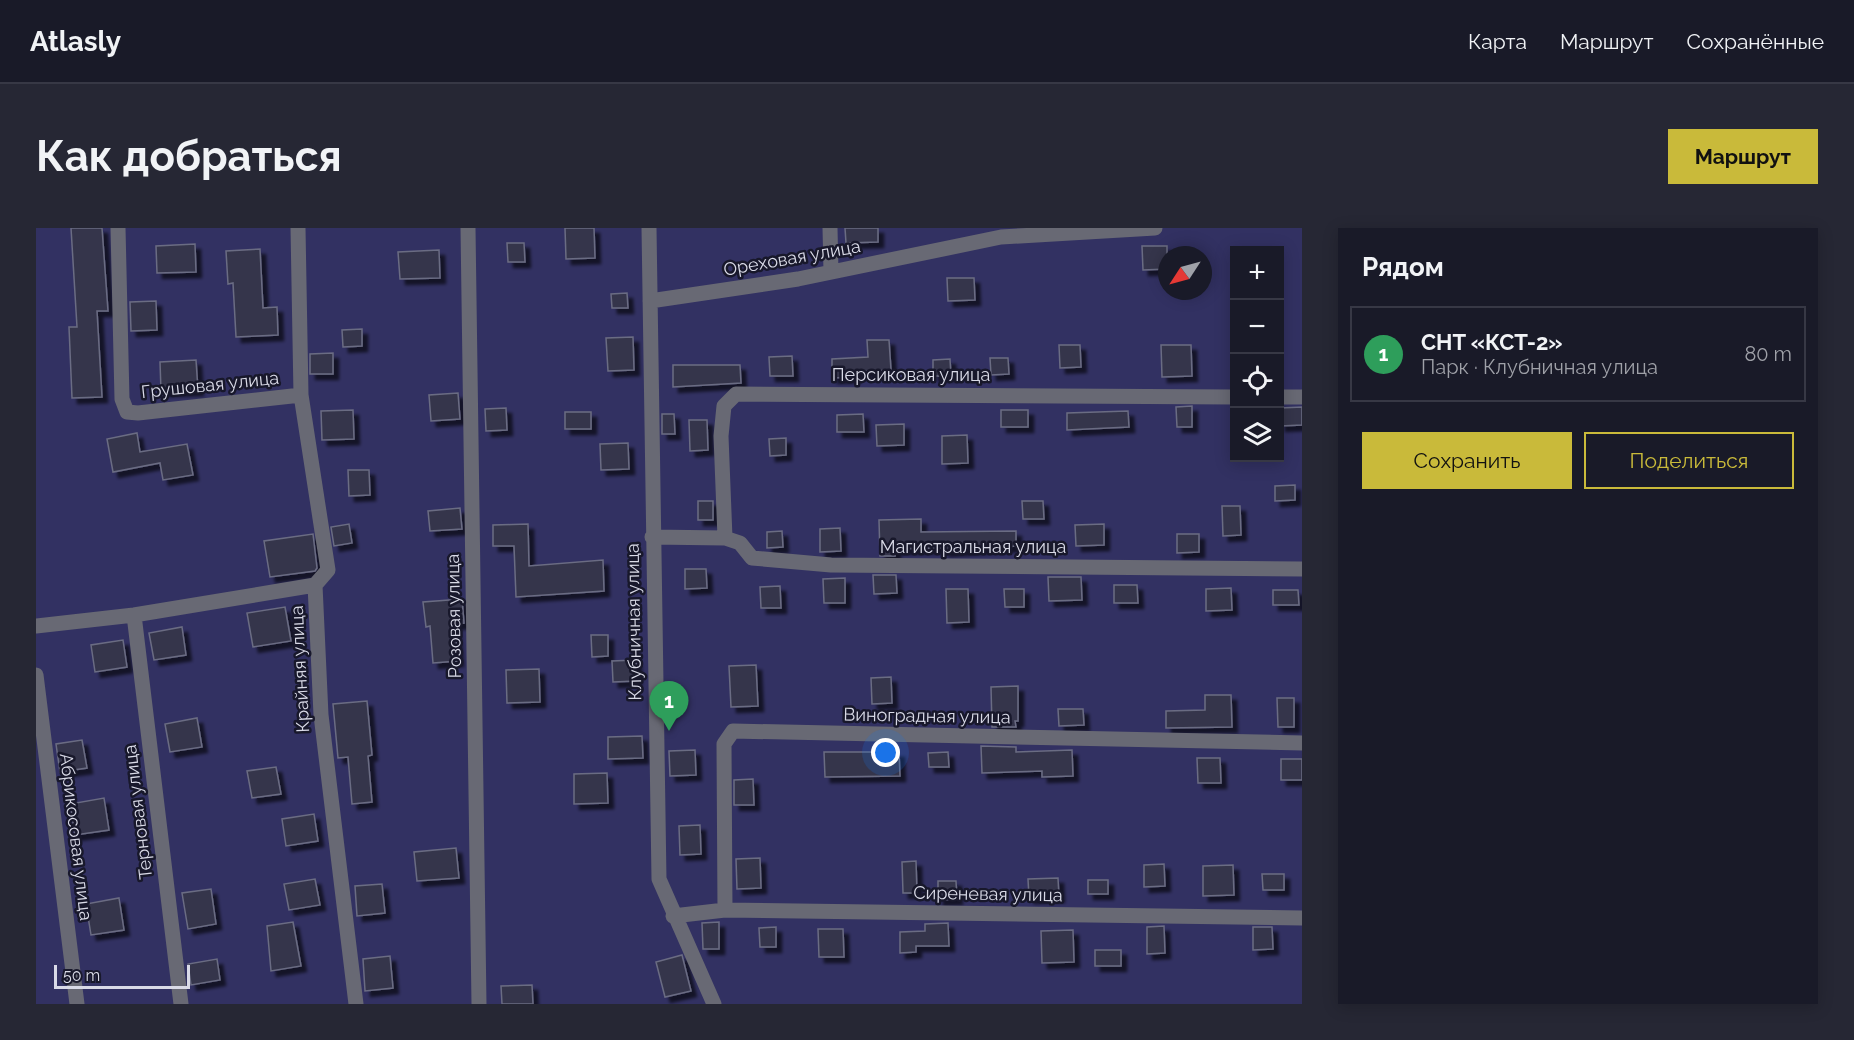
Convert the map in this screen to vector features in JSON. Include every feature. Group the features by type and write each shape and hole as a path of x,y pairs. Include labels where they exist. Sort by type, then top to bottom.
{"street":[{"name":"Грушовая улица","path":"118,228 122,399 127,412 138,413 301,395"},
{"name":"Крайняя улица","path":"298,228 301,395 328,570 315,585 321,715 356,1004"},
{"name":"Розовая улица","path":"468,228 479,1004"},
{"name":"Клубничная улица","path":"649,228 659,879 673,916 714,1004"},
{"path":"830,228 831,272"},
{"name":"Ореховая улица","path":"651,300 831,272 1001,233 1155,228"},
{"name":"Персиковая улица","path":"725,538 722,436 724,406 736,394 1230,397"},
{"path":"1284,397 1302,397"},
{"path":"652,537 725,538"},
{"name":"Магистральная улица","path":"725,538 740,543 752,558 831,565 1302,569"},
{"path":"36,626 134,615 315,585"},
{"name":"Терновая улица","path":"134,615 181,1004"},
{"name":"Абрикосовая улица","path":"36,675 77,1004"},
{"name":"Виноградная улица","path":"725,910 724,744 733,731 1302,743"},
{"name":"Сиреневая улица","path":"673,916 725,910 1302,918"}],"shaded area":[{"path":"36,228 1302,228 1302,1004 36,1004"}],"building":[{"path":"71,228 102,228 108,311 97,311 102,397 72,398 69,327 77,327"},
{"path":"565,228 594,228 595,258 566,259"},
{"path":"845,228 878,228 878,242 846,243"},
{"path":"507,243 524,243 525,262 508,262"},
{"path":"195,244 196,272 157,273 156,246"},
{"path":"1142,246 1158,246 1158,269 1143,270"},
{"path":"260,249 263,308 277,307 278,335 236,337 233,283 228,284 226,251"},
{"path":"439,250 440,278 400,279 398,252"},
{"path":"947,278 974,278 975,300 948,301"},
{"path":"627,293 628,308 612,308 611,294"},
{"path":"156,301 157,330 131,331 130,302"},
{"path":"362,329 362,346 343,347 342,330"},
{"path":"633,337 634,370 608,371 606,338"},
{"path":"867,340 889,340 891,370 854,372 854,377 832,378 832,359 868,357"},
{"path":"1059,345 1080,345 1081,367 1060,368"},
{"path":"1161,345 1191,345 1192,376 1162,377"},
{"path":"333,353 333,374 310,374 310,354"},
{"path":"792,356 793,376 770,376 769,357"},
{"path":"990,358 1008,358 1009,374 991,375"},
{"path":"950,359 951,376 933,376 933,360"},
{"path":"196,360 198,390 161,391 160,362"},
{"path":"673,365 740,365 741,383 673,387"},
{"path":"458,393 460,419 431,421 429,395"},
{"path":"1192,406 1192,427 1177,427 1176,407"},
{"path":"1302,407 1302,425 1284,426 1284,408"},
{"path":"506,408 507,430 486,431 485,409"},
{"path":"353,410 354,439 322,440 321,411"},
{"path":"1001,410 1028,410 1028,427 1001,427"},
{"path":"1128,411 1129,427 1067,430 1067,413"},
{"path":"565,412 591,412 591,429 565,429"},
{"path":"662,414 674,414 675,434 662,434"},
{"path":"863,414 864,432 837,432 837,415"},
{"path":"689,420 707,420 708,450 690,451"},
{"path":"904,424 904,445 877,446 876,425"},
{"path":"137,433 140,452 187,444 193,475 163,480 160,463 113,472 107,439"},
{"path":"967,435 968,463 942,464 942,436"},
{"path":"786,438 786,455 770,456 769,439"},
{"path":"628,443 629,469 601,470 600,444"},
{"path":"348,470 369,470 370,495 349,496"},
{"path":"1295,485 1295,500 1275,501 1275,486"},
{"path":"698,501 713,501 713,520 698,520"},
{"path":"1022,501 1043,501 1044,519 1023,519"},
{"path":"1222,506 1240,506 1241,535 1223,536"},
{"path":"460,508 462,529 430,531 428,511"},
{"path":"921,519 921,532 1016,531 1016,546 944,551 944,548 895,549 895,556 880,556 879,520"},
{"path":"349,524 352,543 334,546 331,527"},
{"path":"528,524 529,566 603,560 604,591 516,597 514,546 493,546 493,525"},
{"path":"1104,524 1104,545 1076,546 1075,525"},
{"path":"840,528 841,551 820,552 820,529"},
{"path":"782,531 783,547 767,548 767,532"},
{"path":"313,534 317,568 315,571 270,577 264,541"},
{"path":"1177,534 1199,534 1199,552 1177,553"},
{"path":"685,569 706,569 707,588 685,589"},
{"path":"873,575 896,575 897,593 874,594"},
{"path":"1048,577 1081,577 1082,600 1049,601"},
{"path":"845,578 845,603 824,603 823,579"},
{"path":"1114,585 1137,585 1138,603 1114,603"},
{"path":"780,586 781,608 761,608 760,587"},
{"path":"1231,588 1232,610 1206,611 1206,589"},
{"path":"946,589 968,589 969,622 947,623"},
{"path":"1004,589 1024,589 1024,607 1005,607"},
{"path":"1273,590 1298,590 1299,605 1273,605"},
{"path":"462,599 464,623 455,624 458,661 433,663 430,626 426,627 423,602"},
{"path":"285,607 291,641 253,647 247,613"},
{"path":"182,627 186,655 154,660 149,633"},
{"path":"591,635 608,635 608,656 592,657"},
{"path":"123,640 127,667 95,672 91,645"},
{"path":"636,660 636,681 613,682 612,661"},
{"path":"756,665 758,706 731,707 729,666"},
{"path":"539,669 540,702 507,703 506,670"},
{"path":"891,677 892,703 872,704 871,678"},
{"path":"1018,686 1016,727 992,727 991,687"},
{"path":"1205,695 1231,695 1232,727 1166,728 1166,711 1205,710"},
{"path":"1277,698 1294,698 1294,727 1278,727"},
{"path":"367,701 372,755 368,756 372,802 352,804 348,757 338,758 333,704"},
{"path":"1058,709 1083,709 1084,725 1059,726"},
{"path":"197,718 202,747 170,752 165,724"},
{"path":"642,736 643,758 608,759 608,737"},
{"path":"82,740 87,768 60,772 56,744"},
{"path":"981,746 1016,747 1016,752 1072,750 1073,776 1042,777 1042,771 982,773"},
{"path":"695,750 696,775 670,776 669,751"},
{"path":"824,752 899,752 900,776 825,777"},
{"path":"948,752 949,767 929,767 928,753"},
{"path":"1197,758 1220,758 1221,783 1198,783"},
{"path":"1281,759 1302,759 1302,780 1281,780"},
{"path":"276,767 281,794 252,798 247,771"},
{"path":"607,773 608,803 574,804 574,774"},
{"path":"753,779 754,805 734,805 734,780"},
{"path":"104,798 109,830 75,835 70,804"},
{"path":"314,814 318,841 286,846 282,819"},
{"path":"700,825 701,854 680,855 679,826"},
{"path":"456,848 459,878 417,881 414,852"},
{"path":"760,858 761,888 737,889 736,859"},
{"path":"916,861 917,893 903,893 902,862"},
{"path":"1164,864 1165,886 1144,887 1144,865"},
{"path":"1233,865 1234,895 1203,896 1203,866"},
{"path":"1262,874 1284,874 1284,890 1263,890"},
{"path":"1058,878 1059,897 1029,898 1028,879"},
{"path":"315,879 320,905 289,910 284,884"},
{"path":"1088,880 1108,880 1108,894 1088,894"},
{"path":"938,881 956,881 957,899 938,900"},
{"path":"382,884 385,913 357,916 355,886"},
{"path":"211,889 216,924 188,929 182,893"},
{"path":"119,898 124,930 91,935 86,904"},
{"path":"293,922 301,966 271,971 267,926"},
{"path":"719,922 719,949 703,949 702,923"},
{"path":"948,923 949,946 916,946 916,952 900,953 900,932 925,931 925,924"},
{"path":"1164,926 1165,953 1147,954 1147,927"},
{"path":"776,927 776,947 760,947 759,928"},
{"path":"1253,927 1272,927 1273,949 1253,950"},
{"path":"818,929 843,929 844,957 819,957"},
{"path":"1073,930 1074,962 1042,963 1041,931"},
{"path":"1095,950 1121,950 1121,966 1095,966"},
{"path":"682,955 691,991 665,997 656,962"},
{"path":"390,956 393,988 365,991 363,959"},
{"path":"217,959 220,980 191,985 188,964"},
{"path":"532,985 533,1004 502,1004 501,986"}],"place":[{"name":"СНТ «КСТ-2»","path":"669,731"}]}
